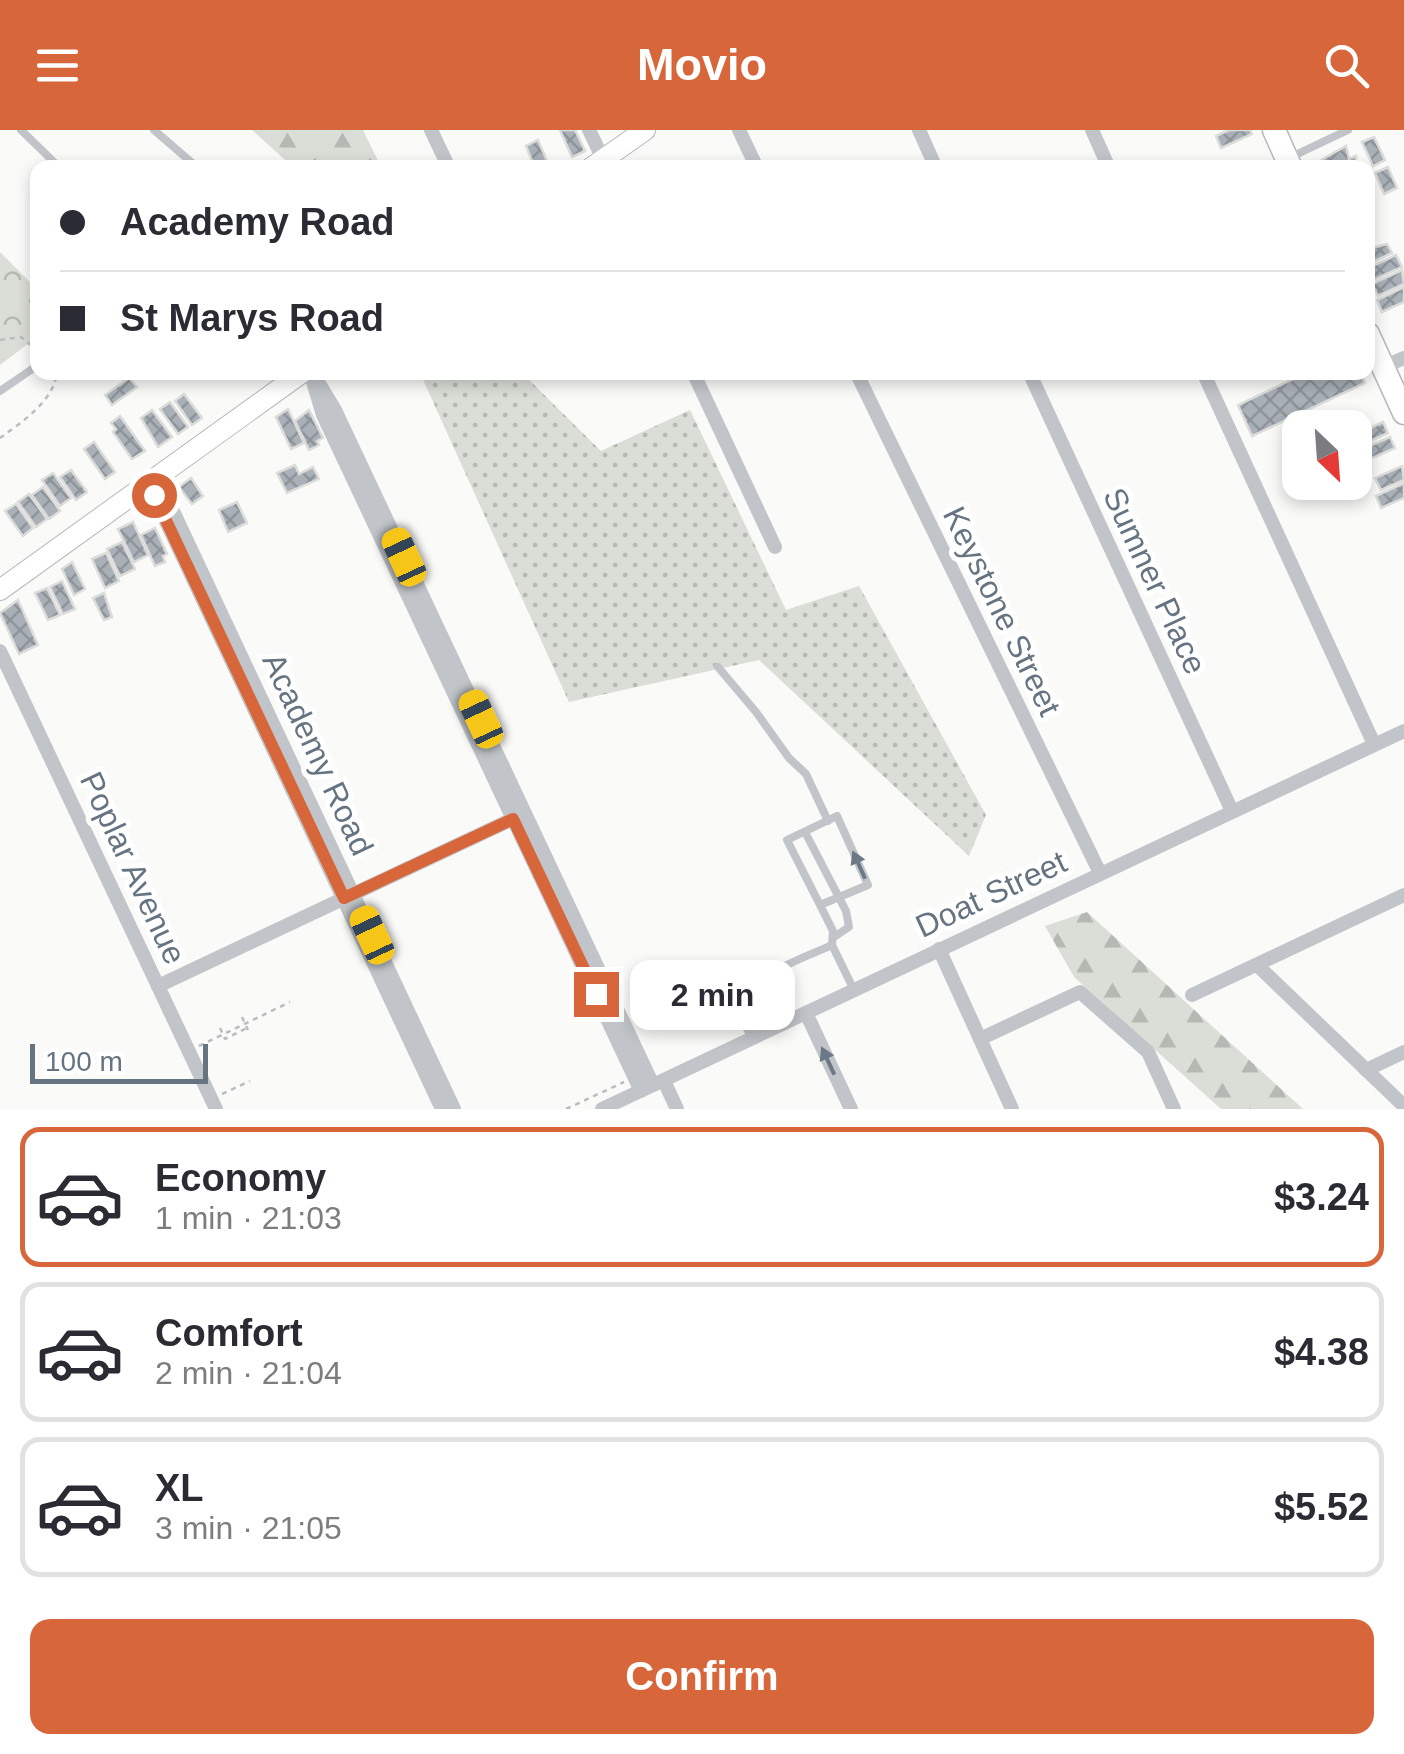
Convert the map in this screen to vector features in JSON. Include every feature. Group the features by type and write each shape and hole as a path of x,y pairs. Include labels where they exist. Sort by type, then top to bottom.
{"main road":[{"path":"603,160 645,130"},
{"path":"1274,130 1288,160"},
{"path":"1375,342 1393,363 1404,413"},
{"path":"0,590 284,380"}],"street":[{"path":"431,130 445,160"},
{"path":"589,130 595,160"},
{"path":"739,130 753,160"},
{"path":"919,130 932,160"},
{"path":"1092,130 1105,160"},
{"path":"311,380 323,415 383,527 572,928 653,1086 677,1109"},
{"path":"697,380 775,547"},
{"name":"Keystone Street","path":"860,380 1100,873"},
{"name":"Sumner Place","path":"1038,380 1232,811"},
{"path":"1207,380 1374,744"},
{"name":"Academy Road","path":"152,480 168,500 228,640"},
{"name":"Academy Road","path":"152,480 402,1009 454,1109"},
{"name":"Poplar Avenue","path":"0,651 217,1102"},
{"name":"Doat Street","path":"602,1109 1404,731"},
{"path":"158,986 519,816"},
{"path":"1192,995 1404,895"},
{"path":"939,949 1012,1109"},
{"path":"1256,965 1404,1106"},
{"path":"980,1039 1080,992 1148,1052 1174,1109"},
{"name":"Academy Road","path":"402,1009 442,1109"},
{"path":"806,1013 851,1109"},
{"path":"1366,1070 1404,1052"}],"lane":[{"path":"20,130 52,160"},
{"path":"154,130 189,160"},
{"path":"1294,160 1348,130"},
{"path":"0,391 30,370"},
{"path":"718,667 788,758 806,774 828,821"},
{"path":"820,906 868,885 837,816 787,840 820,906 854,990"},
{"path":"752,1039 741,999 751,985 833,941 850,927 805,832"}],"path":[{"path":"0,340 22,337 30,344"},
{"path":"0,438 32,414 56,380"},
{"path":"220,1028 225,1038 290,1002"},
{"path":"242,1017 247,1027"},
{"path":"196,1047 223,1034"},
{"path":"217,1102 250,1080"},
{"path":"566,1109 626,1081"}],"green space":[{"path":"252,130 363,130 378,160 285,160"},
{"path":"0,252 30,282 30,342 0,365"},
{"path":"423,380 529,380 601,451 690,410 786,610 859,586 986,815 969,856 759,660 569,702"},
{"path":"1087,912 1303,1109 1221,1109 1074,977 1045,926"}],"building":[{"path":"560,130 575,130 585,151 572,157"},
{"path":"1229,130 1250,130 1252,134 1221,148 1216,136"},
{"path":"1374,137 1385,160 1375,165 1362,142"},
{"path":"538,140 547,160 532,160 526,146"},
{"path":"1346,146 1349,159 1356,156 1356,160 1321,160"},
{"path":"1388,167 1397,188 1384,194 1375,173"},
{"path":"1387,244 1392,253 1375,261 1375,247"},
{"path":"1396,255 1402,267 1375,279 1375,265"},
{"path":"1402,270 1404,284 1378,296 1375,283"},
{"path":"1404,287 1404,302 1382,312 1377,300"},
{"path":"126,380 137,387 112,405 105,395"},
{"path":"1291,380 1364,380 1365,383 1307,410 1282,410 1282,422 1252,436 1238,405"},
{"path":"184,394 202,418 192,425 175,401"},
{"path":"170,402 188,427 178,434 160,409"},
{"path":"288,409 304,443 291,449 276,417"},
{"path":"152,410 172,437 158,447 141,418"},
{"path":"309,410 323,438 309,450 295,421"},
{"path":"120,416 145,451 132,459 113,432 116,429 111,423"},
{"path":"1383,422 1388,433 1372,440 1372,427"},
{"path":"1390,437 1395,448 1372,458 1372,445"},
{"path":"94,442 115,472 105,479 84,449"},
{"path":"295,465 299,474 313,467 319,479 287,493 277,473"},
{"path":"1402,466 1404,480 1381,490 1375,478"},
{"path":"71,470 87,492 76,500 60,477"},
{"path":"53,473 71,498 60,506 42,480"},
{"path":"191,478 203,496 192,504 179,487"},
{"path":"1404,483 1404,498 1381,508 1376,496"},
{"path":"43,487 60,511 49,519 32,495"},
{"path":"29,494 47,519 36,527 18,502"},
{"path":"237,502 247,523 228,532 219,510"},
{"path":"16,504 33,528 23,536 5,511"},
{"path":"133,522 148,555 134,562 118,529"},
{"path":"155,528 167,554 163,556 165,562 155,566 141,535"},
{"path":"122,542 135,569 120,576 107,549"},
{"path":"106,553 119,581 105,588 92,559"},
{"path":"72,562 85,589 74,595 62,569"},
{"path":"62,581 75,609 63,614 50,587"},
{"path":"47,588 60,615 48,620 35,593"},
{"path":"104,593 112,617 104,620 93,598"},
{"path":"18,600 38,645 19,654 0,613"}],"route":[{"path":"154,495 344,898 513,819 596,994"}]}
